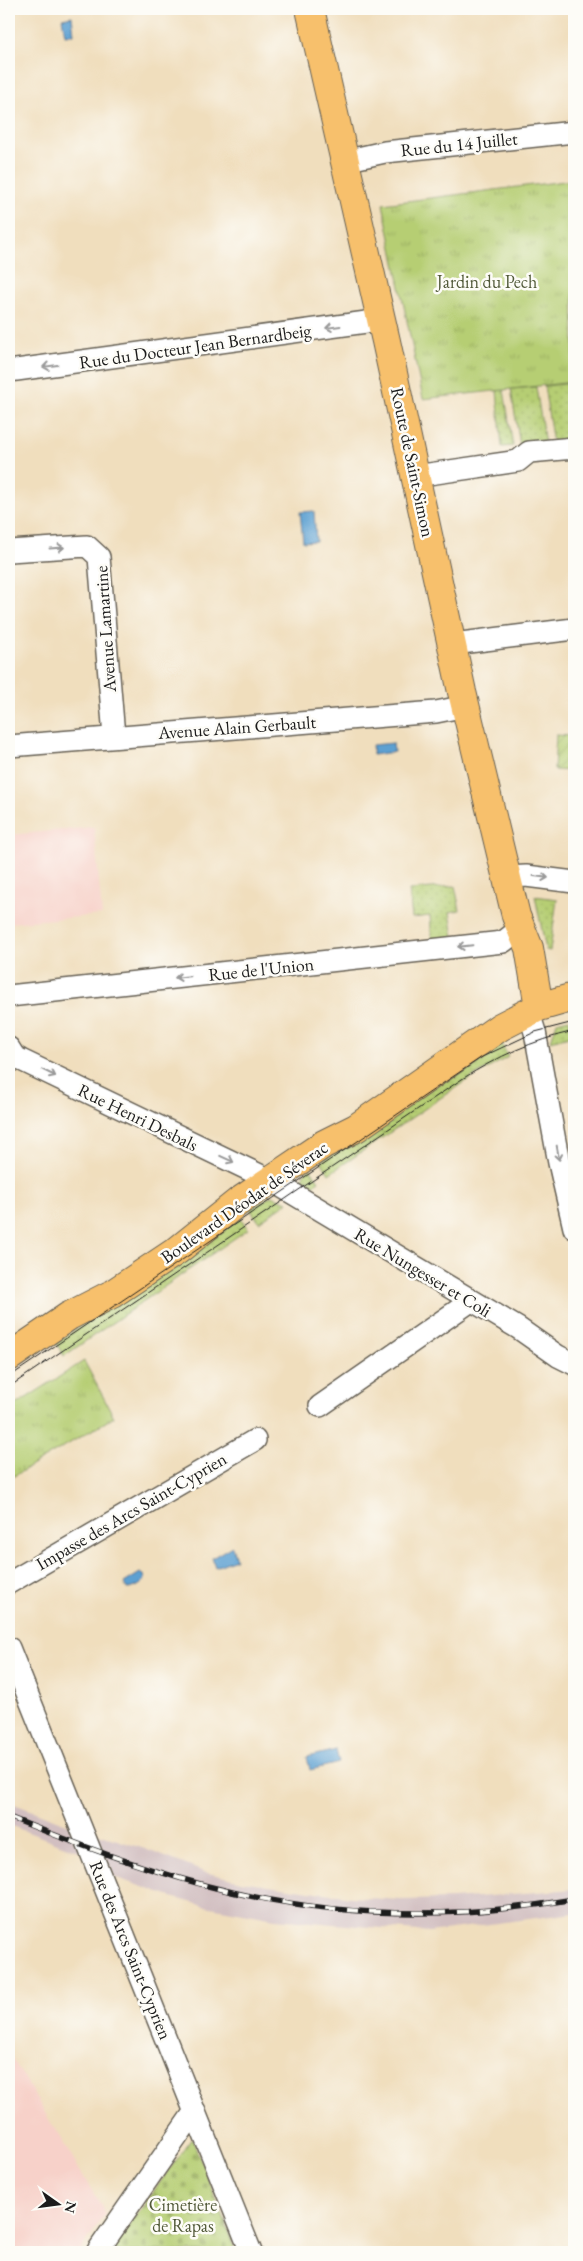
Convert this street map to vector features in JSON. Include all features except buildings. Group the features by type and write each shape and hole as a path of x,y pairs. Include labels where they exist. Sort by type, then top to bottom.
{"main road":[{"name":"Route de Saint-Simon","path":"310,9 466,706 507,877 514,934 534,1018"},
{"name":"Boulevard Déodat de Séverac","path":"9,1357 69,1316 112,1294 178,1250 238,1202 272,1181 324,1144 356,1128 500,1027 534,1018 574,997"}],"street":[{"name":"Rue du 14 Juillet","path":"344,161 385,152 574,132"},
{"name":"Rue du Docteur Jean Bernardbeig","path":"9,371 381,320"},
{"path":"415,476 518,461 529,452 574,448"},
{"name":"Avenue Lamartine","path":"9,551 87,546 100,556 114,736"},
{"path":"453,644 574,629"},
{"name":"Avenue Alain Gerbault","path":"9,746 114,736 436,712 466,706"},
{"path":"507,877 526,876 574,882"},
{"name":"Rue de l'Union","path":"9,996 503,942 514,934"},
{"path":"534,1018 549,1105 574,1228"},
{"name":"Rue Henri Desbals","path":"11,1054 272,1181"},
{"name":"Rue Nungesser et Coli","path":"272,1181 518,1328 558,1356 574,1364"},
{"path":"320,1406 471,1301"},
{"name":"Impasse des Arcs Saint-Cyprien","path":"9,1583 254,1440"},
{"name":"Rue des Arcs Saint-Cyprien","path":"9,1648 251,2252"},
{"path":"97,2252 195,2111"}],"shaded area":[{"path":"94,827 102,915 9,923 9,835"},
{"path":"9,1802 64,1823 145,1849 204,1872 241,1881 351,1897 401,1900 453,1899 574,1889 574,1913 429,1932 275,1919 205,1906 171,1897 114,1877 108,1862 9,1825"},
{"path":"9,2053 106,2214 79,2252 9,2252"}],"green space":[{"name":"Jardin du Pech","path":"573,180 574,382 423,399 383,204"},
{"path":"574,383 574,442 553,444 544,386"},
{"path":"536,387 545,444 520,446 511,389"},
{"path":"504,390 513,446 502,447 497,391"},
{"path":"556,735 574,736 574,771 554,770"},
{"path":"455,886 460,910 450,912 454,938 432,941 430,916 412,918 409,890"},
{"path":"535,896 557,899 550,951 546,950"},
{"path":"569,1019 572,1035 551,1041 557,1022"},
{"path":"501,1042 508,1057 464,1082 329,1174 321,1161"},
{"path":"310,1168 319,1181 307,1189 302,1181 304,1173"},
{"path":"271,1196 288,1202 259,1222 250,1209"},
{"path":"240,1217 248,1229 64,1356 56,1343"},
{"path":"84,1361 114,1417 9,1479 9,1409"},
{"name":"Cimetière de Rapas","path":"192,2138 237,2252 110,2252"}],"water":[{"path":"72,16 74,34 65,35 62,18"},
{"path":"314,511 316,541 303,542 300,512"},
{"path":"393,743 394,752 373,755 372,745"},
{"path":"232,1546 236,1559 215,1567 212,1558"},
{"path":"140,1573 144,1575 144,1581 138,1586 127,1589 124,1583"},
{"path":"336,1750 339,1763 310,1770 307,1757"}],"tram line":[{"path":"9,1377 482,1057 535,1032 574,1022"},
{"path":"9,1387 462,1079 516,1050 544,1039 574,1031"}],"railway":[{"path":"9,1817 91,1849 175,1877 274,1901 317,1907 403,1913 489,1910 574,1899"}]}
